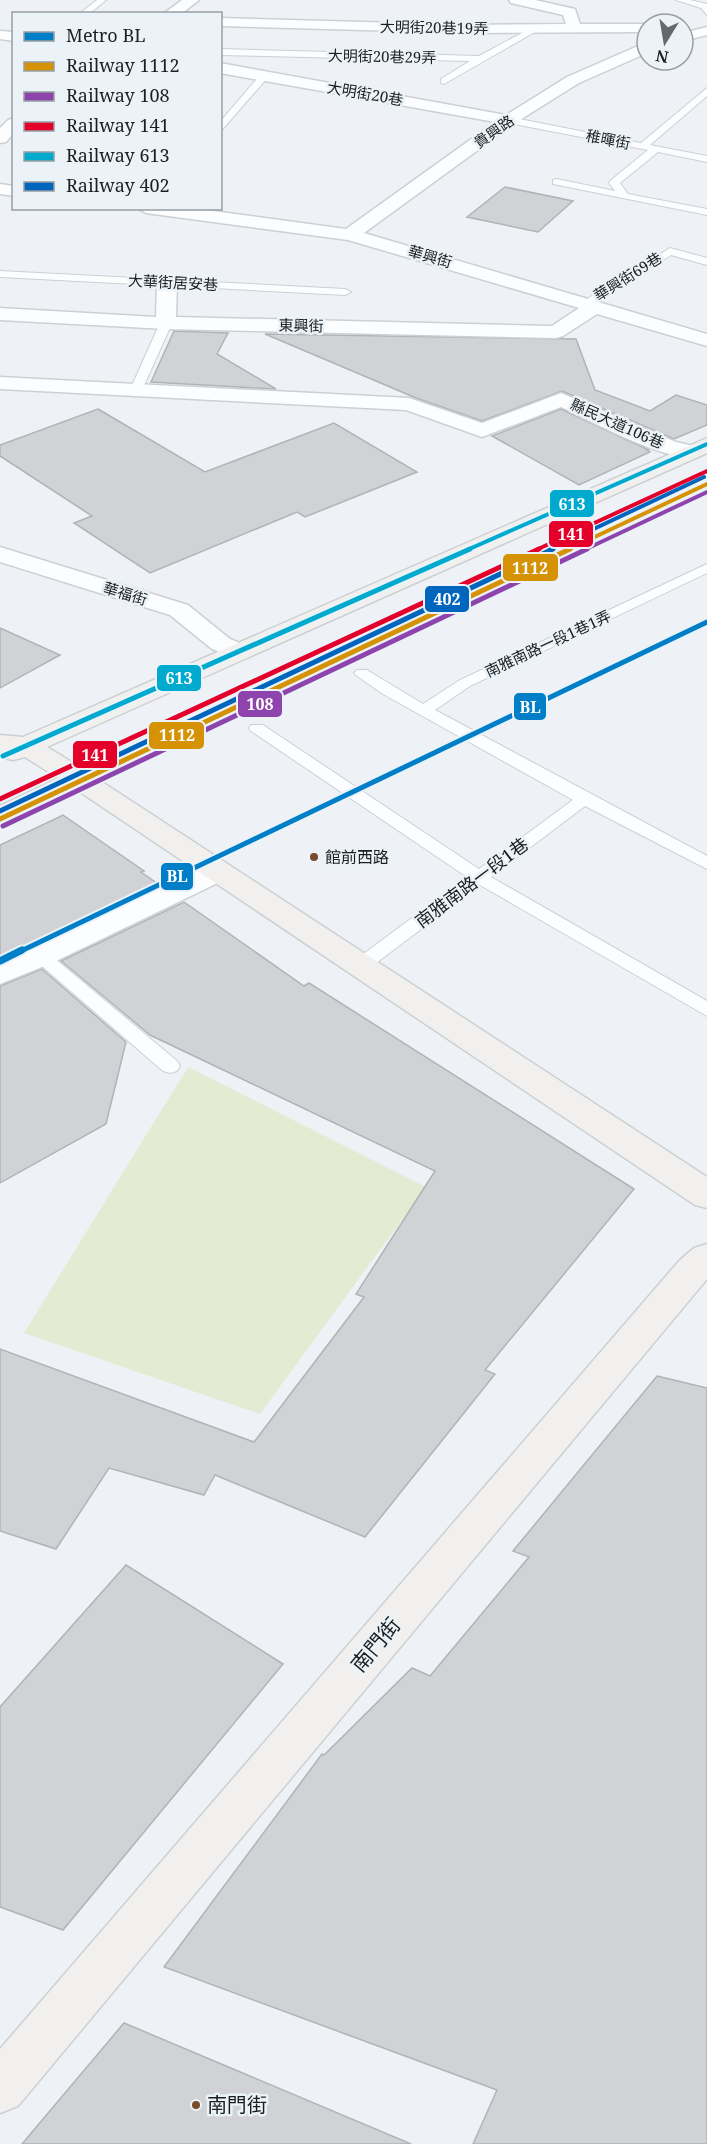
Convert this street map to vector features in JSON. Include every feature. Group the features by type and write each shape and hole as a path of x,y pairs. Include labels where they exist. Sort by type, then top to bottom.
{"main road":[{"path":"0,758 13,745 240,652 699,449"},
{"path":"0,817 324,660 707,482"},
{"path":"13,745 79,779 216,872 361,965 707,1195"},
{"name":"南門街","path":"0,2088 692,1271 707,1258"}],"street":[{"path":"173,12 192,0"},
{"path":"516,0 570,12 574,29 624,57"},
{"name":"大明街20巷19弄","path":"222,22 536,29 635,28"},
{"name":"貴興路","path":"350,235 509,120 573,80 635,52"},
{"name":"大明街20巷","path":"222,68 509,120"},
{"path":"0,138 12,125"},
{"name":"華興街","path":"154,210 350,235 707,340"},
{"path":"166,323 167,283"},
{"name":"東興街","path":"0,314 166,323 556,332 590,305"},
{"path":"0,383 136,390"},
{"name":"縣民大道106巷","path":"136,390 409,404 482,430 561,399 669,447 699,449"},
{"name":"華福街","path":"0,554 179,610 221,644 240,652"},
{"path":"0,973 41,956 216,872"}],"lane":[{"path":"86,12 102,0"},
{"path":"681,0 704,6 707,12"},
{"path":"444,81 536,29"},
{"name":"大明街20巷29弄","path":"222,52 481,59"},
{"path":"222,127 264,76"},
{"path":"642,147 707,91"},
{"name":"稚暉街","path":"509,120 707,159"},
{"path":"625,196 614,183 656,149"},
{"path":"557,182 707,212"},
{"name":"華興街69巷","path":"590,305 670,251 707,262"},
{"name":"大華街居安巷","path":"0,274 345,292"},
{"path":"136,390 166,323"},
{"name":"南雅南路一段1巷1弄","path":"425,710 465,682 707,568"},
{"path":"362,673 392,694 425,710 583,800 707,864"},
{"path":"256,728 479,877 707,1008"},
{"name":"南雅南路一段1巷","path":"361,965 583,800"},
{"path":"41,956 171,1066"}],"green space":[{"path":"188,1067 426,1187 260,1414 24,1333"}],"building":[{"path":"505,187 573,201 538,232 467,217"},
{"path":"174,331 228,333 217,354 276,389 151,382"},
{"path":"265,334 576,339 595,390 650,411 676,395 707,405 707,425 674,439 562,391 482,421 416,398"},
{"path":"98,409 205,472 334,423 417,472 305,517 297,512 150,573 74,523 92,516 0,456 0,445"},
{"path":"561,409 650,452 579,485 492,436"},
{"path":"0,628 60,655 0,688"},
{"path":"63,815 144,871 141,872 161,886 0,959 0,845"},
{"path":"184,902 304,986 309,983 634,1189 485,1370 495,1374 365,1537 215,1475 204,1495 109,1468 56,1549 0,1531 0,1349 254,1442 364,1297 356,1294 435,1171 150,1035 61,961"},
{"path":"42,969 126,1042 106,1124 0,1183 0,986"},
{"path":"657,1376 707,1388 707,2144 473,2144 497,2090 164,1967 322,1754 324,1755 412,1668 430,1676 529,1557 513,1551"},
{"path":"126,1565 283,1664 63,1930 0,1907 0,1707"},
{"path":"124,2023 411,2144 22,2144"}],"metro line":[{"name":"BL","path":"0,961 707,622"}],"rail line":[{"name":"613","path":"3,756 707,444"},
{"name":"141","path":"0,799 707,471"},
{"name":"402","path":"0,811 704,477"},
{"name":"1112","path":"0,819 707,484"},
{"name":"108","path":"3,826 707,492"}],"place":[{"name":"館前西路","path":"314,857"},
{"name":"南門街","path":"196,2105"}]}
